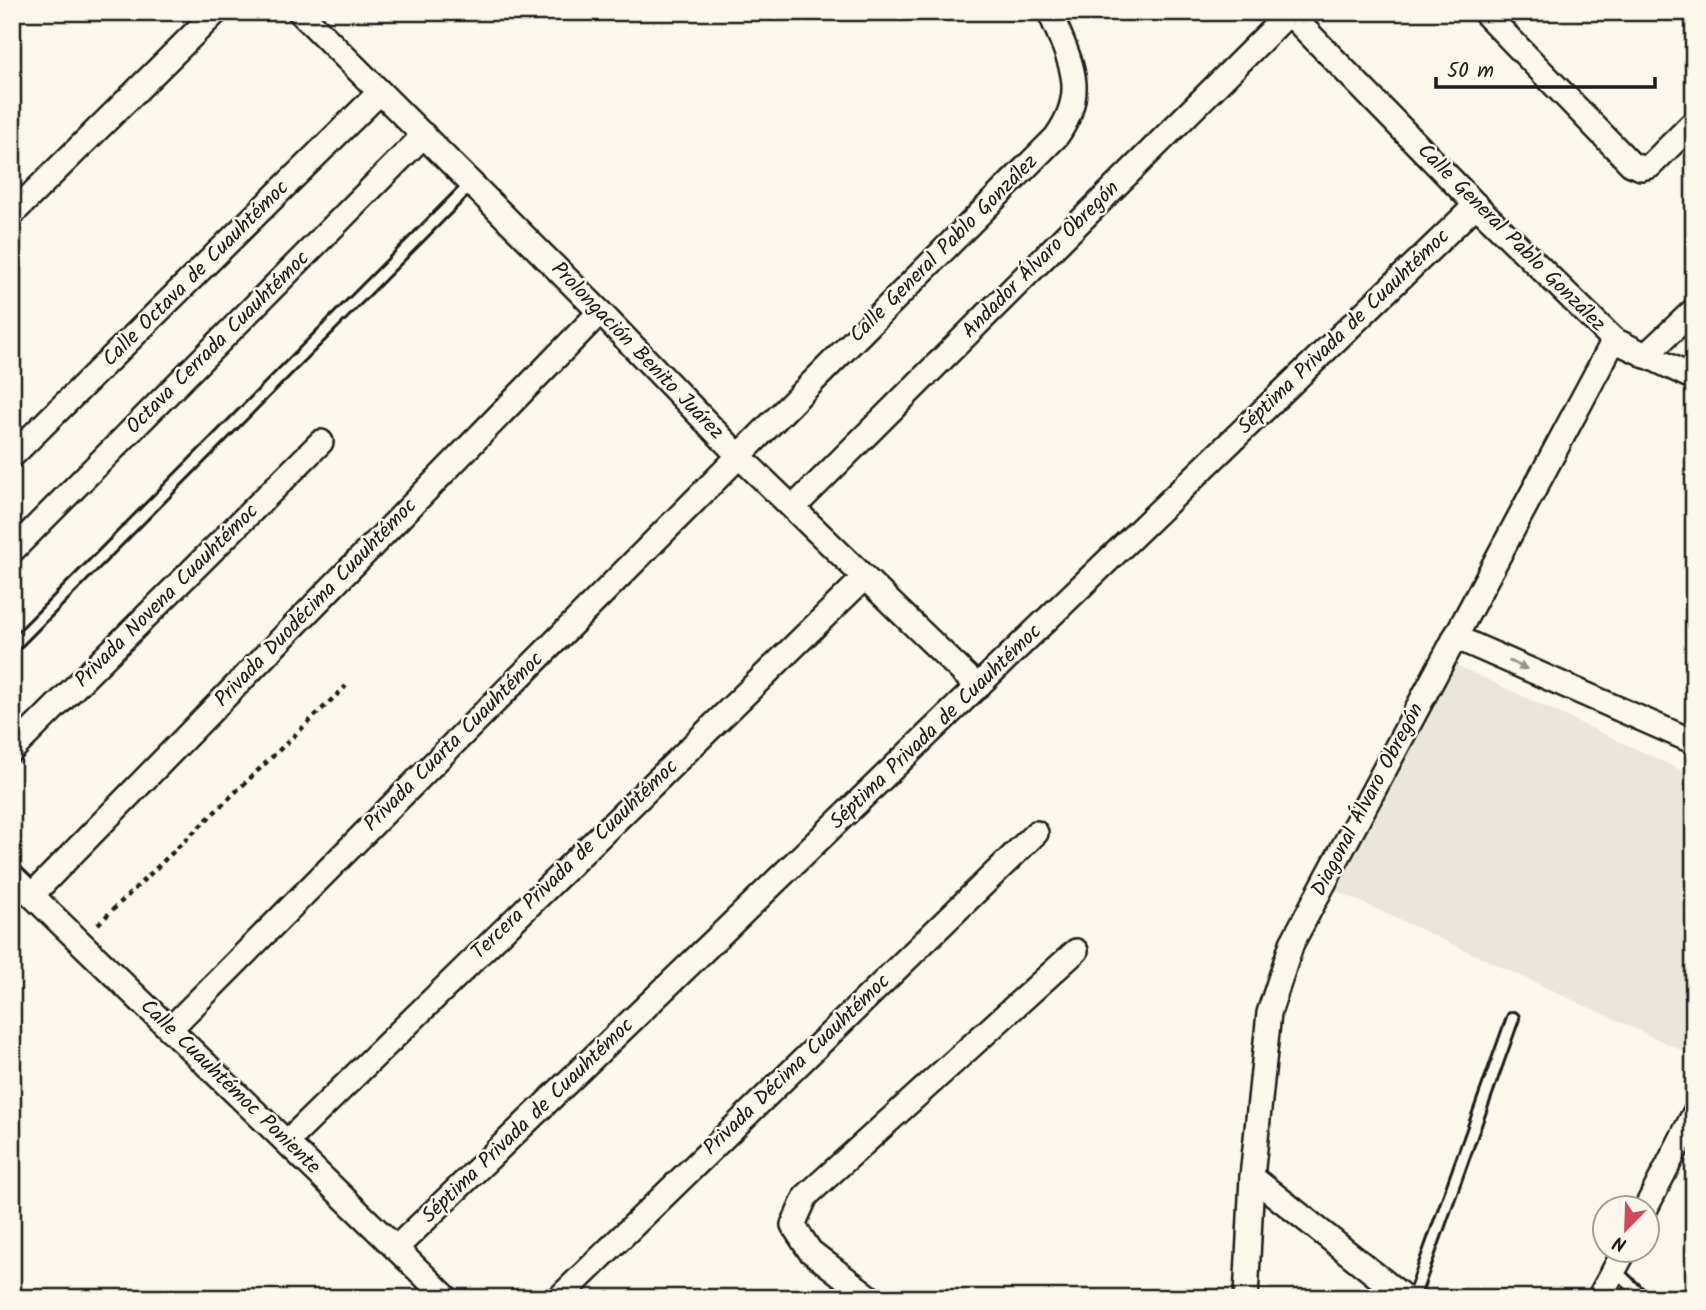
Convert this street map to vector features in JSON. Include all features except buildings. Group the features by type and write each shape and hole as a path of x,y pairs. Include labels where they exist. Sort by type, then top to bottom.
{"street":[{"path":"12,214 216,12"},
{"name":"Prolongación Benito Juárez","path":"300,12 600,312 738,455 978,687"},
{"name":"Calle General Pablo González","path":"738,455 1069,120 1075,97 1073,68 1050,12"},
{"name":"Calle General Pablo González","path":"1289,13 1476,205 1614,340 1694,378"},
{"name":"Andador Álvaro Obregón","path":"794,507 1289,13"},
{"path":"1494,15 1631,163 1641,168 1650,166 1694,122"},
{"name":"Calle Octava de Cuauhtémoc","path":"12,456 380,92"},
{"name":"Octava Cerrada Cuauhtémoc","path":"12,551 424,135"},
{"name":"Séptima Privada de Cuauhtémoc","path":"396,1248 1476,205"},
{"path":"1645,356 1694,310"},
{"name":"Privada Duodécima Cuauhtémoc","path":"32,895 600,312"},
{"name":"Diagonal Álvaro Obregón","path":"1246,1298 1252,1177 1269,1013 1292,943 1614,340"},
{"name":"Privada Novena Cuauhtémoc","path":"12,751 321,442"},
{"name":"Privada Cuarta Cuauhtémoc","path":"170,1029 738,455"},
{"name":"Tercera Privada de Cuauhtémoc","path":"287,1142 864,578"},
{"path":"1455,638 1694,742"},
{"name":"Privada Décima Cuauhtémoc","path":"559,1298 1036,833"},
{"name":"Calle Cuauhtémoc Poniente","path":"12,876 447,1298"},
{"path":"871,1298 810,1251 793,1225 806,1196 1076,951"},
{"path":"1654,1194 1694,1114"},
{"path":"1252,1177 1405,1298"},
{"path":"1599,1298 1618,1264"}],"lane":[{"path":"12,647 472,184"},
{"path":"1413,1298 1513,1018"},
{"path":"1623,1264 1644,1298"}],"path":[{"path":"79,941 346,686"}],"shaded area":[{"path":"1443,659 1694,776 1694,1056 1335,890"}]}
